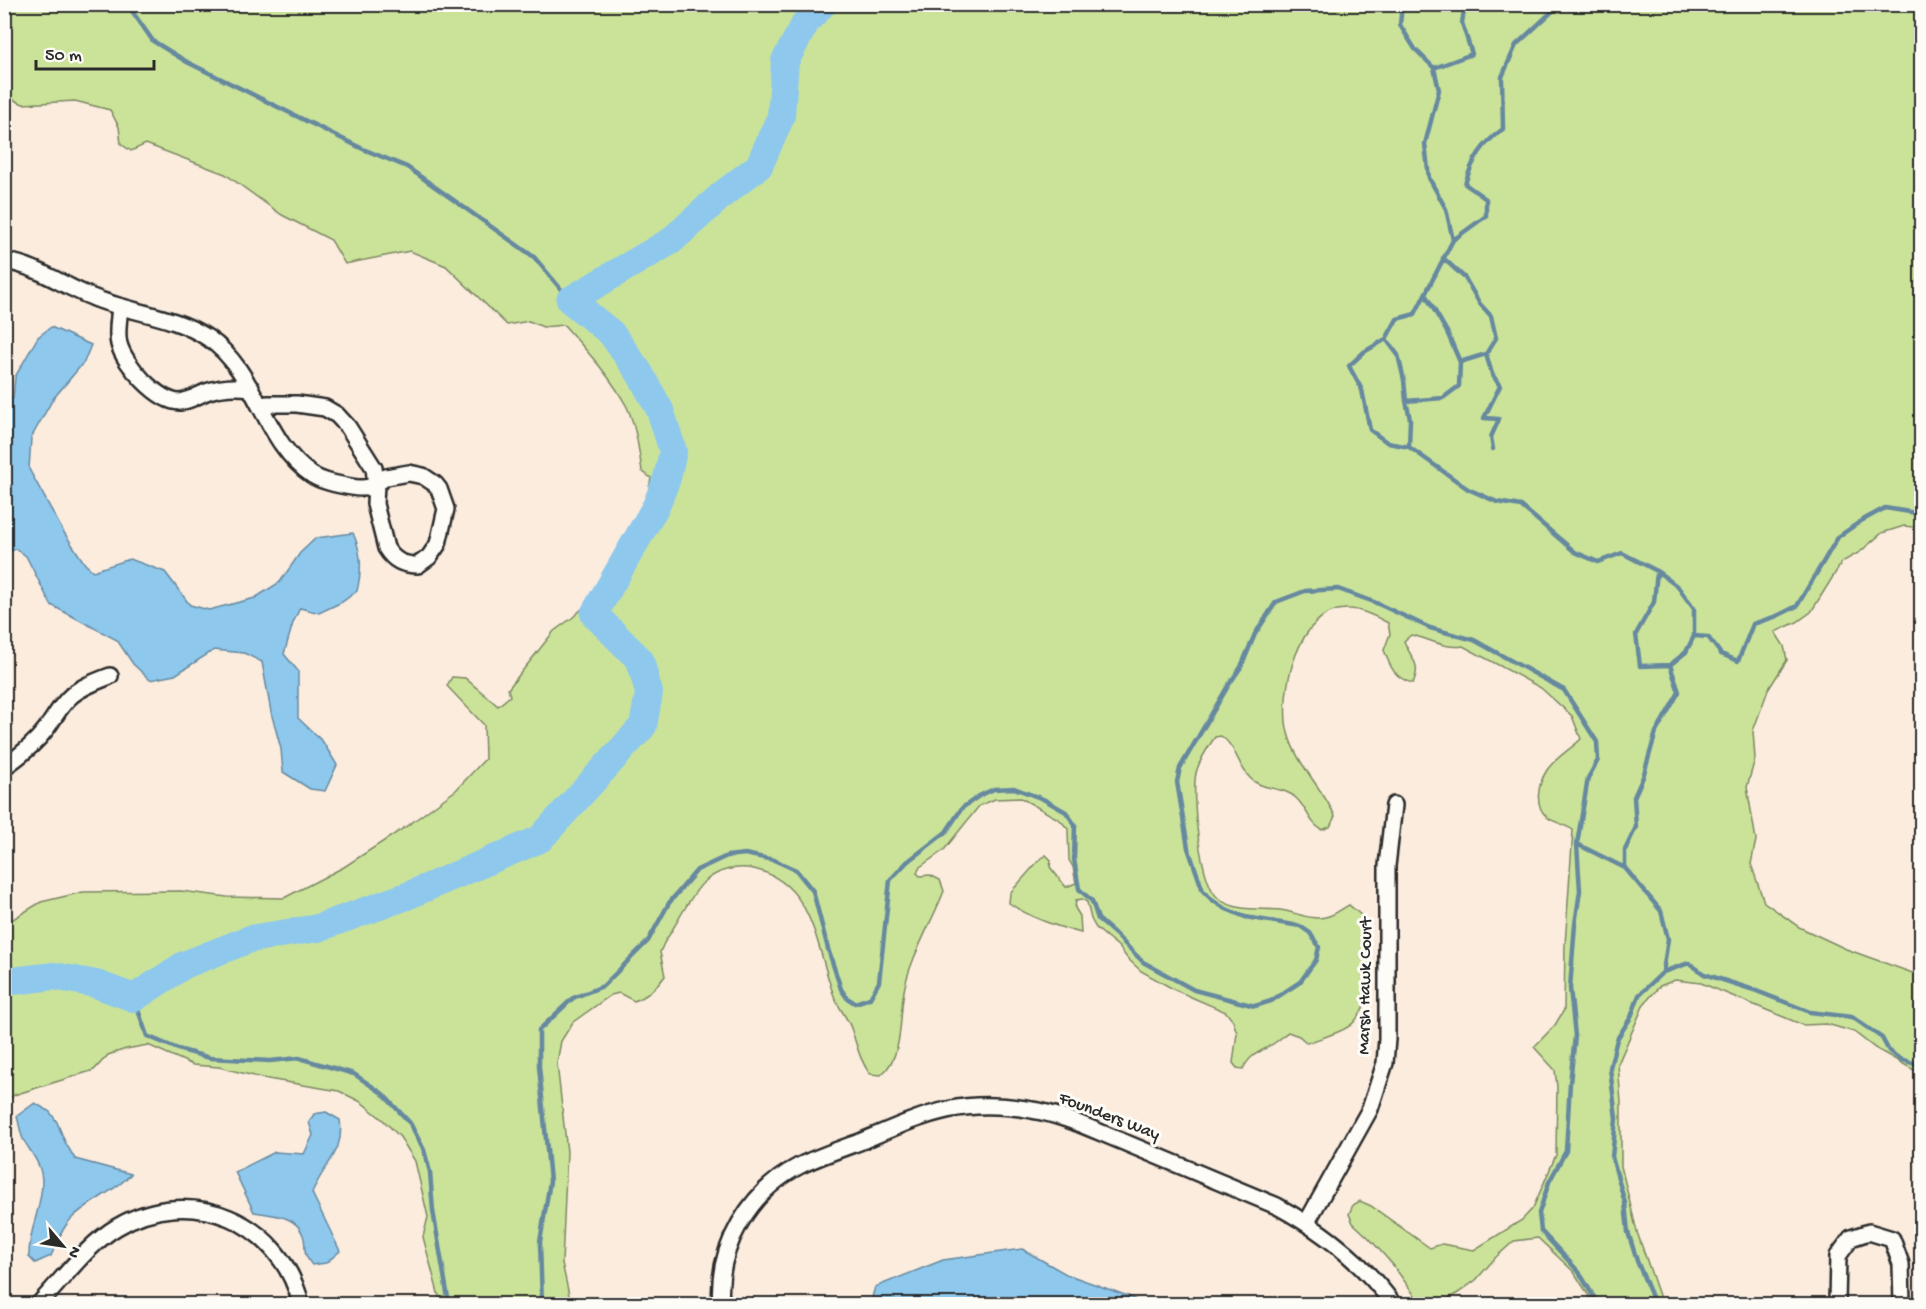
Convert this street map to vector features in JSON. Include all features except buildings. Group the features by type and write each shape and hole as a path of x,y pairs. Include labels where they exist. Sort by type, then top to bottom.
{"street":[{"path":"4,261 27,266 91,297 164,319 208,338 231,360 251,388 285,448 313,476 333,484 354,488 369,488 376,484 386,477 409,472 423,476 439,489 446,509 444,523 434,551 418,565 395,560 386,548 375,504 376,484 374,468 348,427 337,415 325,408 297,405 267,404 262,407"},
{"path":"120,307 117,335 119,346 141,380 165,398 178,402 209,391 230,387 251,388"},
{"path":"4,767 37,741 63,703 73,694 110,676"},
{"name":"Marsh Hawk Court","path":"1307,1222 1370,1109 1379,1086 1384,1063 1387,1039 1387,866 1394,805"},
{"name":"Founders Way","path":"721,1305 722,1278 727,1252 737,1227 758,1198 777,1180 798,1167 926,1114 980,1104 1034,1110 1062,1117 1277,1206 1307,1222 1335,1242 1356,1261 1393,1305"},
{"path":"39,1305 96,1242 114,1228 141,1215 178,1208 216,1213 250,1229 277,1254 291,1274 302,1305"},
{"path":"1837,1305 1838,1256 1851,1238 1869,1232 1892,1239 1901,1264 1902,1305"}],"green space":[{"path":"5,4 1921,5 1921,528 1904,526 1882,533 1860,552 1842,562 1811,612 1797,622 1775,632 1784,646 1787,660 1768,690 1753,731 1755,759 1747,787 1756,840 1751,864 1764,902 1799,927 1846,949 1921,976 1921,1074 1875,1048 1854,1032 1827,1024 1803,1025 1701,983 1675,980 1660,986 1644,1004 1618,1064 1621,1103 1621,1166 1637,1232 1662,1304 1594,1304 1574,1272 1538,1238 1514,1241 1476,1280 1442,1302 1426,1303 1415,1296 1393,1265 1353,1223 1349,1214 1353,1205 1360,1201 1371,1206 1430,1248 1442,1244 1474,1250 1522,1220 1533,1208 1556,1155 1555,1070 1534,1047 1555,1025 1564,1010 1565,945 1573,830 1548,818 1543,813 1538,795 1547,770 1581,739 1572,716 1541,688 1463,646 1444,645 1411,635 1404,641 1416,666 1415,676 1413,683 1402,679 1391,667 1384,650 1390,634 1388,623 1364,612 1349,609 1331,612 1317,622 1305,637 1289,676 1286,697 1288,733 1297,755 1335,816 1330,827 1322,830 1318,827 1300,802 1291,794 1261,785 1250,778 1230,745 1221,736 1215,737 1212,741 1196,773 1195,800 1198,838 1206,875 1218,898 1232,906 1280,910 1316,918 1332,915 1349,905 1368,921 1369,987 1361,1012 1354,1022 1339,1032 1307,1043 1299,1036 1288,1032 1272,1045 1254,1055 1243,1069 1237,1068 1233,1063 1237,1033 1233,1021 1226,1012 1175,990 1141,971 1119,947 1096,928 1087,902 1082,899 1076,900 1075,908 1080,916 1081,933 1044,921 1009,903 1010,893 1046,855 1051,860 1050,867 1066,887 1076,883 1069,860 1068,829 1060,820 1021,798 995,799 979,806 944,850 920,867 917,873 920,876 930,875 940,880 944,891 921,941 907,979 894,1058 881,1075 870,1074 863,1063 849,1024 834,996 817,938 801,902 774,876 754,869 741,868 721,872 709,878 699,887 664,943 660,952 665,976 651,991 634,1001 619,993 611,995 573,1022 561,1041 557,1063 567,1152 562,1263 571,1304 441,1304 423,1237 428,1217 415,1161 400,1137 383,1120 361,1102 339,1091 262,1078 219,1067 193,1065 148,1045 108,1055 94,1070 14,1095 5,1104 5,922 41,902 83,892 181,891 227,897 284,898 344,867 407,826 456,790 485,759 484,725 447,686 452,677 465,678 498,706 510,696 508,689 554,631 585,606 604,572 611,570 645,508 651,478 642,471 635,430 621,396 590,354 564,325 543,327 529,321 507,325 446,266 410,251 345,264 331,240 282,215 225,174 146,144 131,151 121,144 119,127 110,110 75,101 23,104 5,96"}],"water":[{"path":"51,327 91,345 84,362 53,399 31,438 29,469 63,531 85,564 93,571 130,559 165,572 190,605 209,610 255,598 280,582 300,553 316,538 353,533 360,562 357,591 342,602 319,613 300,608 284,654 298,671 298,718 323,742 337,765 325,791 310,789 283,772 281,749 271,712 262,662 244,653 214,650 175,675 150,680 133,664 117,640 51,605 26,556 16,549 5,553 5,399 13,398 15,377 38,337"},
{"path":"35,1103 50,1112 75,1159 131,1174 117,1187 85,1207 71,1219 64,1227 51,1256 35,1263 29,1257 29,1247 40,1201 42,1176 36,1159 23,1139 17,1116"},
{"path":"326,1112 340,1120 341,1132 336,1150 312,1193 340,1251 326,1263 312,1265 306,1256 300,1228 283,1217 254,1212 235,1172 275,1152 304,1154 313,1135 309,1122 314,1114"},
{"path":"1022,1249 1066,1274 1144,1304 1004,1304 996,1301 986,1304 870,1304 875,1287 943,1260"}],"waterway":[{"path":"127,4 153,41 187,62 363,149 407,167 534,257 570,300"},
{"path":"4,982 54,976 96,984 134,998 184,965 250,939 318,928 407,896 540,839 643,726 649,693 640,660 594,614 656,506 667,478 673,451 660,410 639,372 611,333 570,300 671,241 724,193 759,166 781,116 785,61 806,22 823,4"},
{"path":"1402,4 1400,25 1415,49 1434,68 1439,90 1425,144 1429,178 1446,209 1453,240 1415,314 1397,319 1386,339 1364,352 1349,366 1362,390 1370,430 1388,443 1409,447 1468,489 1497,502 1521,506 1575,552 1598,562 1622,553 1657,571 1654,602 1636,634 1640,666 1670,665 1679,692 1656,732 1643,777 1634,797 1636,827 1625,850 1625,868 1661,911 1668,939 1663,972"},
{"path":"1434,68 1472,54 1462,23 1465,4"},
{"path":"1453,240 1486,216 1486,199 1465,184 1479,153 1503,129 1502,77 1516,45 1557,7 1564,4"},
{"path":"1443,258 1465,278 1480,304 1491,316 1496,338 1486,354 1460,362"},
{"path":"1406,401 1443,398 1459,386 1460,362 1447,332 1425,294"},
{"path":"1386,339 1398,355 1404,380 1410,419 1409,447"},
{"path":"1486,354 1492,374 1500,386 1484,418 1499,419 1491,437 1493,449"},
{"path":"1694,636 1708,637 1721,654 1738,661 1753,624 1797,606 1838,537 1885,508 1922,514"},
{"path":"1657,571 1678,587 1694,609 1694,636 1686,652 1670,665"},
{"path":"542,1304 540,1242 550,1181 539,1066 539,1030 573,998 603,986 648,941 669,903 697,870 727,856 745,854 774,860 796,870 813,891 841,989 847,998 855,1003 870,998 879,982 890,880 907,862 946,832 962,808 994,789 1014,788 1043,799 1066,812 1075,825 1074,859 1079,889 1092,901 1098,919 1143,962 1194,990 1255,1006 1271,1001 1300,982 1316,960 1319,947 1310,933 1300,926 1245,917 1224,908 1203,891 1188,848 1177,782 1180,768 1241,667 1255,634 1276,602 1305,591 1338,589 1374,602 1430,628 1474,640 1564,690 1597,742 1598,760 1588,778 1577,844 1580,891 1570,988 1575,1036 1566,1151 1549,1182 1539,1213 1541,1231 1579,1272 1598,1304"},
{"path":"1577,844 1625,868"},
{"path":"1655,1304 1628,1232 1625,1203 1612,1157 1616,1119 1610,1068 1617,1039 1631,1017 1639,995 1663,972 1689,963 1704,974 1754,990 1810,1012 1852,1017 1882,1038 1889,1051 1900,1059 1922,1066"},
{"path":"134,998 147,1036 178,1049 210,1058 270,1061 299,1058 354,1074 382,1093 410,1123 424,1150 430,1172 433,1211 449,1304"}]}
